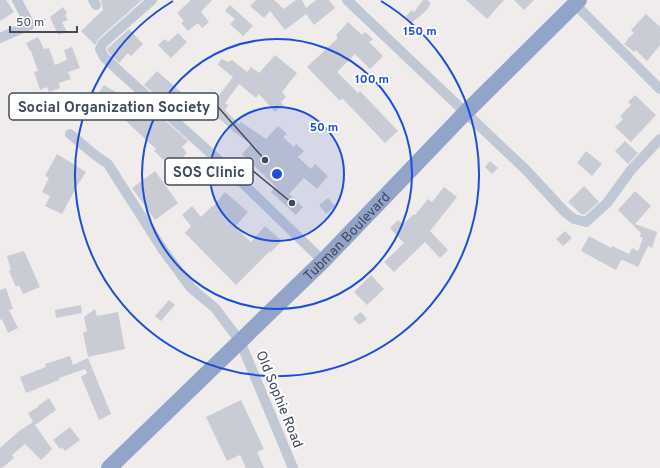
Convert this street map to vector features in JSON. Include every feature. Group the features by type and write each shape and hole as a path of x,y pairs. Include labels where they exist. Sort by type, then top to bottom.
{"highway":[{"name":"Tubman Boulevard","path":"109,468 323,261 465,113 577,2"}],"street":[{"path":"0,38 30,25 17,0"},
{"path":"152,0 103,42 100,49 104,57 225,166 323,261"},
{"path":"353,2 465,113 526,170 564,212 574,219 586,222 607,203 631,170 660,139"},
{"path":"577,2 660,89"},
{"name":"Old Sophie Road","path":"70,134 108,164 163,250 186,282 215,308 240,341 293,468"}],"building":[{"path":"0,0 6,0 14,12 0,21"},
{"path":"101,0 142,0 99,38 95,45 81,31 103,10"},
{"path":"191,0 212,0 201,12 209,22 202,28 198,23 188,31 181,23 184,21 177,13"},
{"path":"256,0 274,0 284,9 296,0 302,0 306,8 316,0 329,0 335,8 314,25 306,14 285,30 270,11 264,18 250,6"},
{"path":"423,0 427,0 431,3 426,11 410,24 406,16 412,10 414,12"},
{"path":"466,0 504,0 487,19"},
{"path":"514,0 534,0 524,10"},
{"path":"230,5 253,26 243,36 230,24 235,19 225,11"},
{"path":"63,7 67,13 65,15 68,20 62,22 67,32 58,35 50,17"},
{"path":"646,14 660,27 660,45 647,61 636,50 634,52 624,44 634,33 631,30"},
{"path":"348,22 362,35 365,32 373,39 369,42 383,56 370,69 355,54 337,72 358,93 360,91 398,131 385,143 342,98 340,101 307,67 338,38 336,35"},
{"path":"129,29 143,44 131,56 128,53 119,63 107,49"},
{"path":"178,33 187,42 171,58 158,45 165,39 168,42"},
{"path":"38,37 44,49 49,48 55,65 67,60 64,50 72,47 80,68 68,72 71,79 59,83 60,88 49,92 47,87 40,90 34,72 38,71 31,51 26,43"},
{"path":"275,55 297,73 282,92 286,97 281,102 283,105 275,112 259,94 256,98 239,84 225,103 228,105 225,110 239,124 241,122 266,139 278,126 287,134 283,137 294,147 296,144 304,151 298,157 311,169 315,164 328,176 317,189 304,178 289,194 303,207 296,215 271,192 276,187 242,154 251,144 234,132 220,119 219,120 206,113 215,98 217,98 233,77 218,65 221,59 229,62 232,60 247,72 251,67 259,73"},
{"path":"157,71 193,103 180,117 144,85"},
{"path":"104,85 127,99 130,96 132,98 135,94 188,141 182,147 187,153 172,168 154,151 156,149 114,110 95,99"},
{"path":"635,95 656,115 631,142 615,127 623,119 620,116 631,105 628,102"},
{"path":"625,141 638,153 628,164 615,151"},
{"path":"586,151 602,164 592,176 577,163"},
{"path":"57,154 86,172 62,214 45,206 50,196 42,192 49,178 45,176"},
{"path":"490,161 498,168 492,174 485,167"},
{"path":"155,171 178,203 155,220 132,188"},
{"path":"584,186 599,202 584,215 568,202"},
{"path":"444,187 457,197 430,231 448,250 440,258 425,242 394,272 384,262 404,243 390,228 398,220 403,224 414,214 415,215 428,199 432,202"},
{"path":"635,191 651,206 635,224 657,232 652,248 648,246 638,267 621,260 616,270 581,251 589,236 611,248 612,246 629,254 632,248 638,251 643,238 640,237 641,233 618,210"},
{"path":"225,192 248,212 235,227 251,242 265,226 282,241 236,285 185,233 191,226 182,215 192,206 201,217 212,206 213,207"},
{"path":"328,198 335,206 326,214 319,205"},
{"path":"565,231 572,238 563,246 556,239"},
{"path":"24,251 40,287 23,294 19,285 16,287 9,271 11,270 7,256"},
{"path":"371,275 384,289 367,305 354,292"},
{"path":"6,288 13,309 9,310 18,328 8,333 2,319 0,320 0,290"},
{"path":"169,300 175,305 161,321 155,316"},
{"path":"81,305 82,313 56,318 55,310"},
{"path":"95,309 97,316 118,312 125,349 88,357 83,333 87,331 84,317"},
{"path":"361,312 367,319 359,325 353,318"},
{"path":"70,356 73,365 88,358 111,414 99,420 81,377 87,373 85,369 59,378 59,380 26,393 20,377 46,367 45,364"},
{"path":"49,398 56,410 35,425 52,449 41,460 25,444 12,455 14,458 0,468 0,448 19,431 33,422 28,413"},
{"path":"241,400 264,449 257,452 264,468 246,468 240,455 227,461 206,417"},
{"path":"70,427 80,440 65,451 62,447 60,449 53,440"}],"place":[{"name":"Social Organization Society","path":"265,160"},
{"name":"SOS Clinic","path":"292,203"}]}
